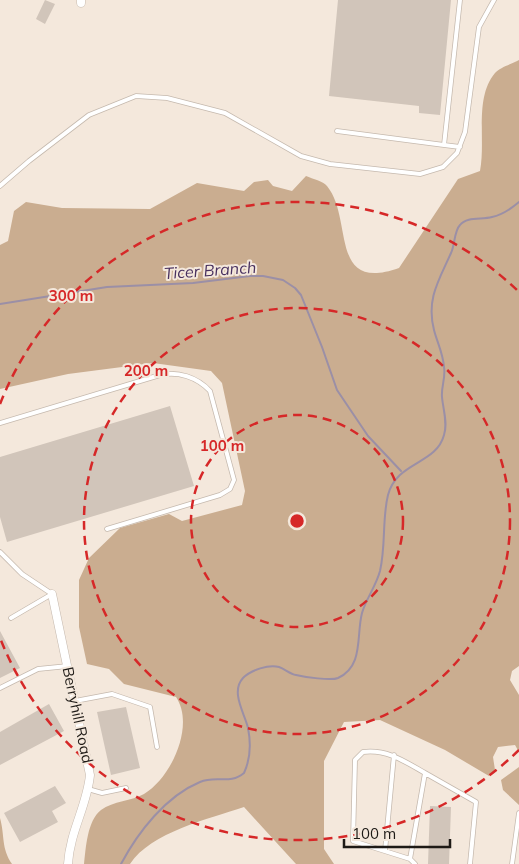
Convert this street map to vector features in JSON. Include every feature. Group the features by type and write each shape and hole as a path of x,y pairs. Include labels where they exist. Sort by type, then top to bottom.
{"street":[{"name":"Berryhill Road","path":"52,594 89,765 88,788 71,836 68,864"}],"lane":[{"path":"444,145 460,0"},
{"path":"0,186 88,115 136,96 167,98 225,113 301,156 330,164 420,174 443,167 460,147 465,132 479,26 494,0"},
{"path":"337,131 460,147"},
{"path":"0,423 168,373 188,376 202,383 210,391 234,480 230,489 220,495 107,529"},
{"path":"0,552 22,574 52,594 11,618"},
{"path":"0,688 38,669 68,666"},
{"path":"75,701 112,694 150,707 157,747"},
{"path":"415,864 410,858 353,841 355,760 363,752 374,751 394,755 424,774 476,802 470,864"},
{"path":"385,851 394,755"},
{"path":"410,858 424,774"},
{"path":"88,788 102,793 126,788"},
{"path":"512,864 519,813"}],"shaded area":[{"path":"519,60 519,666 512,671 510,680 519,695 519,752 515,745 498,747 493,757 495,770 489,776 445,750 380,720 344,722 324,761 324,849 334,864 296,864 244,807 166,835 139,853 130,864 84,864 88,835 96,815 106,807 144,794 154,786 163,776 178,750 183,722 181,709 176,697 124,684 109,669 87,664 79,627 79,580 89,558 120,528 169,514 182,521 242,505 245,491 222,383 211,371 153,363 68,374 0,389 0,245 8,241 14,211 26,202 62,208 150,209 197,183 244,191 254,182 268,180 273,186 292,191 306,176 325,184 335,200 346,249 352,262 362,270 377,273 399,268 458,179 480,171 483,107 489,83 497,71"},
{"path":"519,767 519,805 503,790 501,780"},
{"path":"0,818 6,853 12,864 0,864"}],"building":[{"path":"45,0 55,4 45,24 36,19"},
{"path":"338,0 451,0 440,115 419,113 419,106 329,96"},
{"path":"170,406 194,486 7,542 0,517 0,457"},
{"path":"0,631 20,668 0,678"},
{"path":"49,704 64,731 0,765 0,732"},
{"path":"126,707 140,768 111,775 97,712"},
{"path":"55,786 66,803 52,811 58,822 20,842 4,813"},
{"path":"430,806 451,807 449,864 428,864"}],"waterway":[{"path":"121,864 154,816 176,796 200,782 239,777 244,773 248,763 250,745 248,728 238,696 239,684 243,678 260,668 275,666 296,675 335,679 346,673 352,666 358,650 362,613 380,571 388,495 399,476 433,452 440,445 444,435 443,362 432,319 433,299 438,281 452,250 457,231 463,222 499,215 519,202"},
{"name":"Ticer Branch","path":"0,304 107,287 193,283 250,276 263,276 283,280 295,288 301,295 337,390 368,436 401,471"}]}
